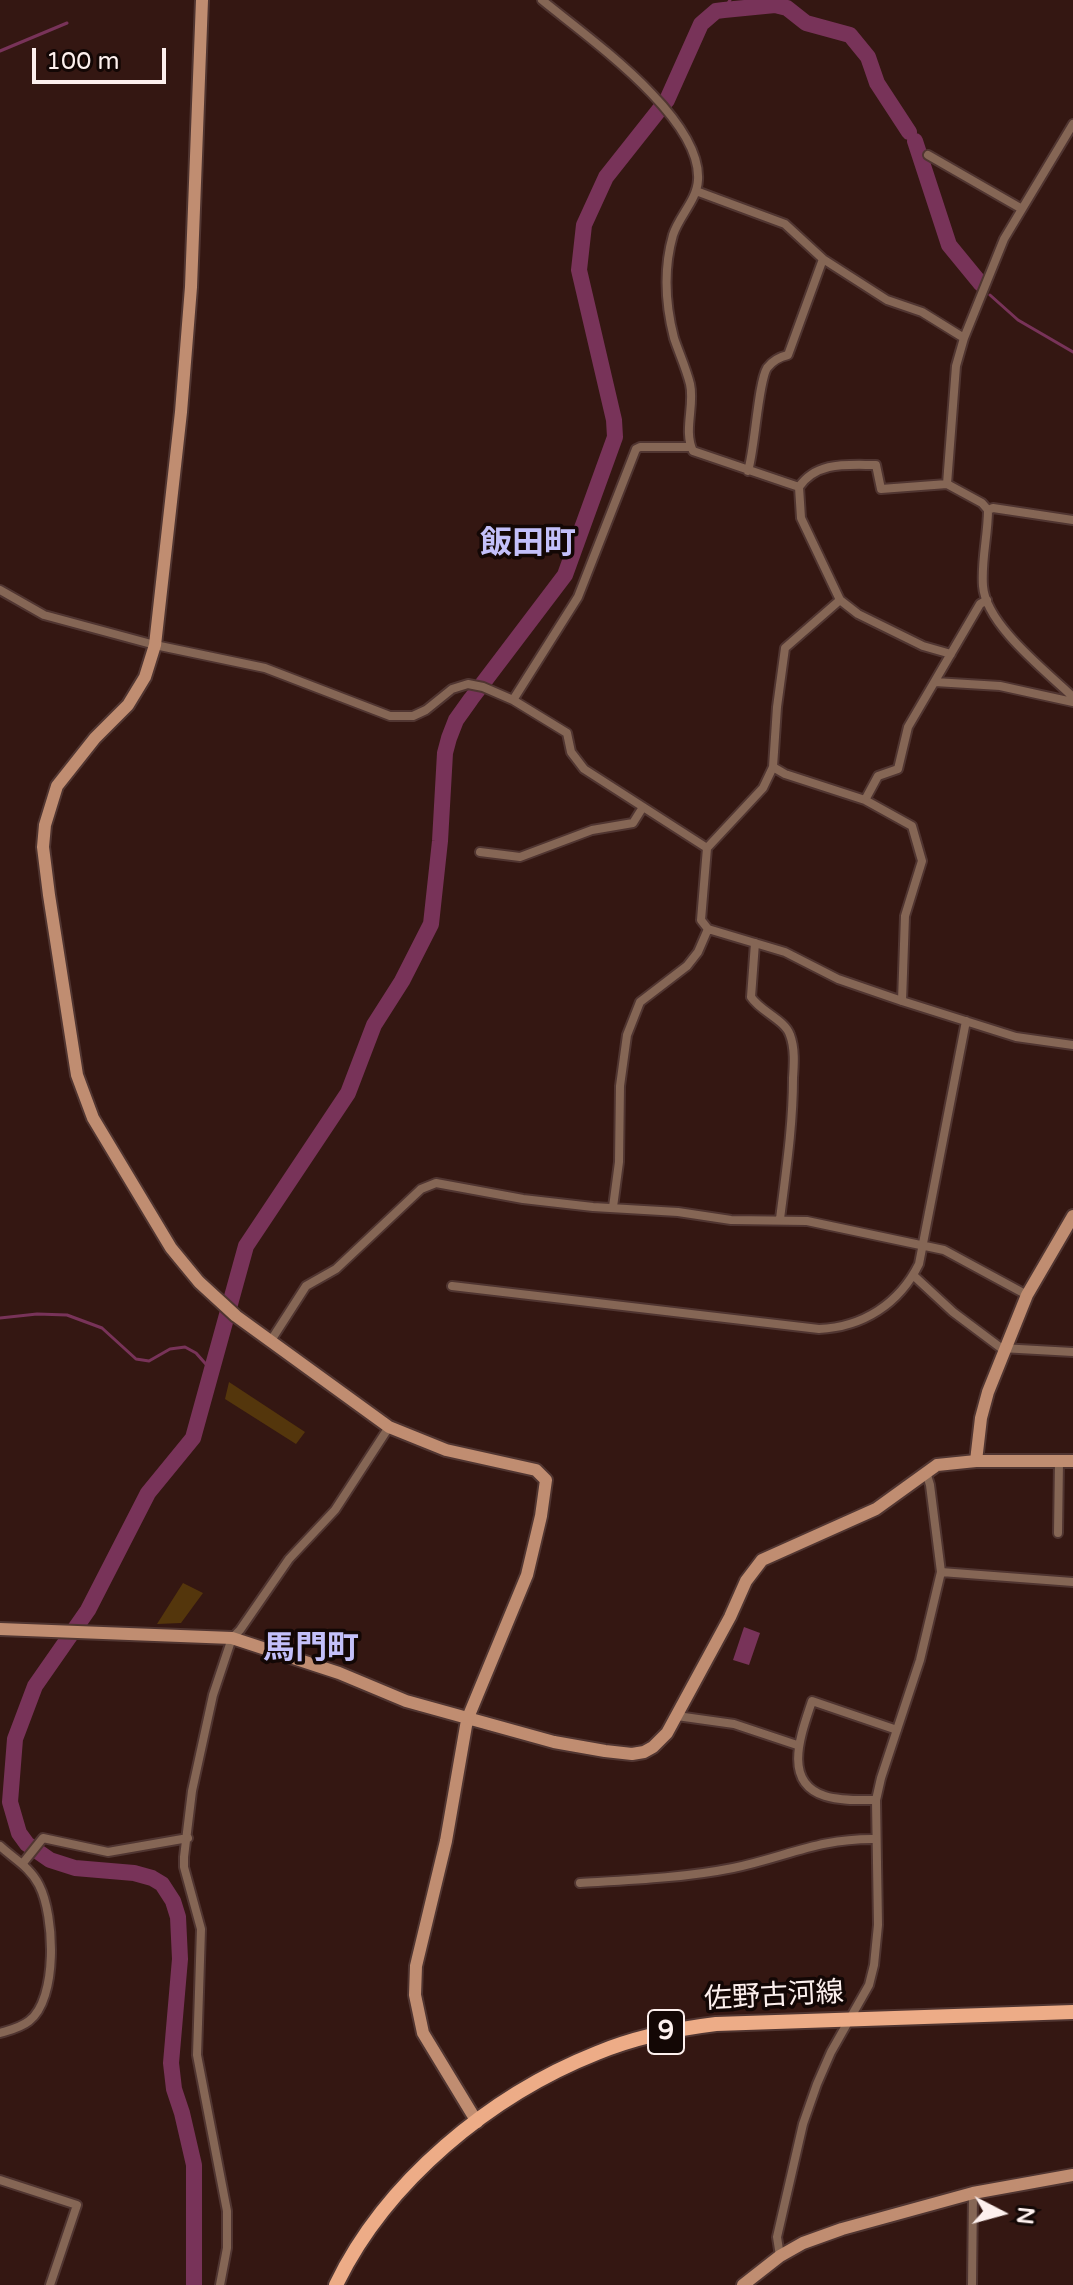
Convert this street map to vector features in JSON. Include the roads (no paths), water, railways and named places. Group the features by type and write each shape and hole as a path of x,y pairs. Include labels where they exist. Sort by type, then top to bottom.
{"main road":[{"name":"佐野古河線","path":"336,2285 352,2256 404,2188 477,2122 551,2074 598,2052 642,2038 716,2024 1073,2012"}],"street":[{"path":"202,0 191,287 181,412 155,645 145,677 128,705 86,748 57,786 45,825 43,847 49,895 77,1075 93,1118 171,1248 199,1282 270,1342 389,1427 446,1450 536,1470 546,1480 527,1575 467,1720 446,1841 417,1957 414,1985 423,2033 477,2122"},
{"path":"542,0 641,82 669,114 694,154 698,176 696,191 672,238 665,285 674,338 691,388 691,447"},
{"path":"947,484 956,366 964,338 1004,239 1073,124"},
{"path":"928,155 1022,209"},
{"path":"696,191 785,224 823,259 887,300 922,312 964,338"},
{"path":"748,471 755,451 766,370 777,357 788,355 823,259"},
{"path":"513,700 578,597 636,449 691,447 696,452 799,487"},
{"path":"951,654 923,646 858,614 840,600 801,518 799,487 804,479 824,466 876,465 881,489 947,484 982,503 988,510 983,586 987,600 997,619 1073,699"},
{"path":"988,510 993,508 1073,520"},
{"path":"0,590 44,615 155,645 265,668 390,716 413,716 426,710 452,689 468,684 491,691 513,700 567,733 571,752 584,769 707,848"},
{"path":"840,600 785,648 773,767 763,788 707,848 701,920 708,929 785,952 838,979 902,1001 1016,1037 1073,1045"},
{"path":"865,800 878,776 898,769 908,727 980,604 987,600"},
{"path":"935,682 1000,686 1073,699"},
{"path":"773,767 785,774 865,800 912,826 922,861 905,916 902,1001"},
{"path":"480,852 520,857 592,830 633,823 643,807"},
{"path":"613,1207 619,1162 620,1086 627,1035 640,1002 687,966 698,952 708,929"},
{"path":"755,943 751,997 763,1012 785,1026 790,1034 794,1058 793,1129 780,1219"},
{"path":"452,1286 819,1329 846,1326 871,1316 896,1296 913,1275 923,1247 966,1021"},
{"path":"270,1342 306,1286 336,1269 421,1189 436,1183 523,1199 731,1220 807,1221 944,1250 1027,1295"},
{"path":"976,1461 981,1418 1005,1348 1027,1295 1073,1216"},
{"path":"913,1275 1001,1348 1073,1352"},
{"path":"220,2285 227,2248 227,2211 197,2055 201,1929 184,1867 192,1791 213,1695 232,1638 289,1559 335,1510 389,1427"},
{"path":"0,1629 232,1638 467,1720 554,1742 632,1754 644,1752 658,1743 677,1716 757,1564 876,1509 937,1465 976,1461 1073,1461"},
{"path":"1058,1533 1059,1461"},
{"path":"780,2256 777,2237 803,2124 831,2052 869,1985 874,1965 878,1925 876,1800 920,1660 941,1572 926,1472"},
{"path":"941,1572 1073,1582"},
{"path":"876,1800 826,1797 809,1788 801,1778 797,1745 812,1701 897,1730"},
{"path":"677,1716 734,1724 797,1745"},
{"path":"24,1861 43,1838 108,1852 188,1838"},
{"path":"580,1883 725,1869 827,1841 876,1839"},
{"path":"0,1846 24,1861 39,1885 44,1899 51,1951 48,1987 43,2003 29,2021 0,2033"},
{"path":"743,2285 780,2256 803,2243 842,2229 973,2193 1073,2175"},
{"path":"0,2180 77,2205 50,2285"},
{"path":"972,2285 973,2193"}],"waterway":[{"path":"724,10 730,0"},
{"path":"194,2285 194,2165 174,2089 171,2063 180,1959 178,1917 173,1901 162,1884 152,1878 134,1873 75,1868 50,1860 27,1844 19,1833 10,1802 15,1739 35,1686 88,1610 148,1493 193,1438 246,1246 348,1093 374,1025 402,981 431,924 445,753 456,720 565,575 615,437 614,420 579,270 584,225 606,177 667,100 701,24 716,11 775,5 787,8 806,23 850,35 868,57 877,83 909,132"},
{"path":"0,51 67,23"},
{"path":"915,141 949,245 981,284"},
{"path":"990,295 1018,320 1073,352"},
{"path":"0,1318 67,1315 102,1328 136,1359 149,1361 170,1349 185,1347 196,1353 212,1371"}],"district":[{"name":"飯田町","path":"528,545"},
{"name":"馬門町","path":"311,1650"}]}
